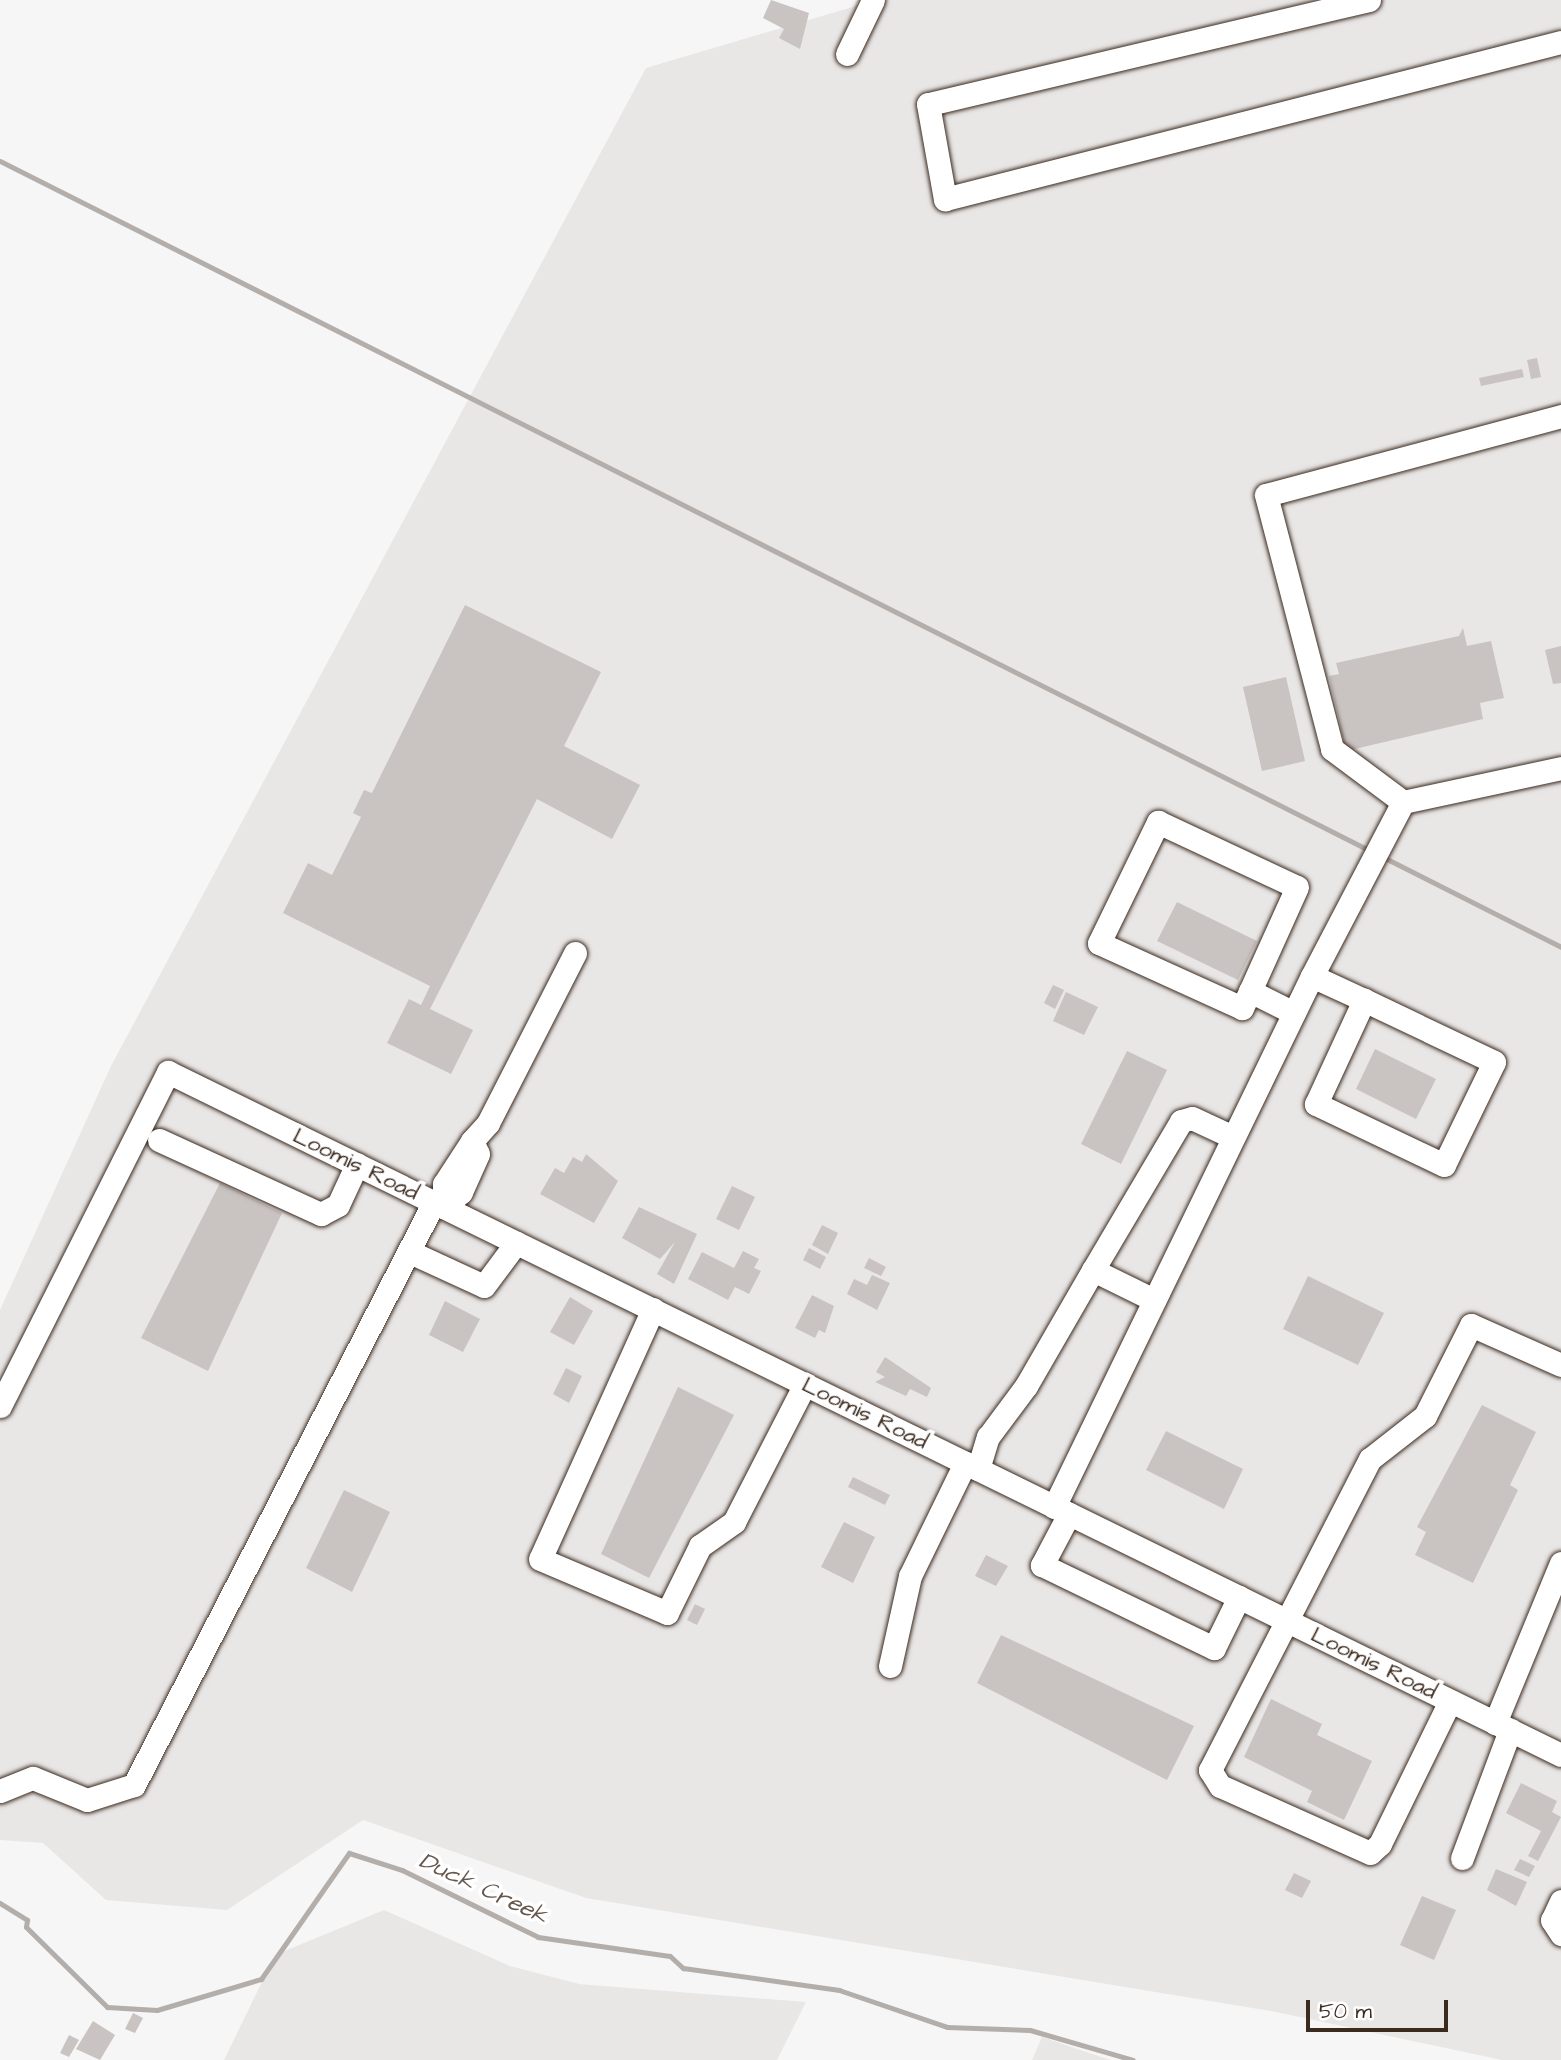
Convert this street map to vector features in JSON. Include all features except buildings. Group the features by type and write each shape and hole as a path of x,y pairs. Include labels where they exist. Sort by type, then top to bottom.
{"street":[{"path":"847,54 873,0"},
{"path":"1369,0 928,104 945,199 1561,42"},
{"path":"1561,416 1266,495 1332,749 1403,802 1561,768"},
{"path":"1238,1597 1214,1648 1042,1565 1062,1510 1154,1300 1312,976 1403,802"},
{"path":"1158,822 1297,887 1250,991 1242,1009 1099,943 1158,822"},
{"path":"0,1791 33,1778 87,1800 134,1786 410,1252 439,1205 461,1192 478,1154 472,1141 488,1123 575,953"},
{"path":"1312,976 1364,1000 1494,1062 1444,1165 1316,1104 1364,1000"},
{"path":"1250,991 1294,1013"},
{"name":"Loomis Road","path":"0,1406 168,1072 1561,1755"},
{"path":"890,1666 910,1576 988,1437 1093,1270 1181,1121 1192,1118 1233,1137"},
{"path":"159,1140 321,1214 338,1205 357,1164"},
{"path":"410,1252 484,1286 516,1243"},
{"path":"1093,1270 1154,1300"},
{"path":"653,1309 540,1559 667,1613 700,1546 734,1522 805,1384"},
{"path":"1450,1701 1380,1844 1370,1853 1220,1786 1210,1770 1283,1619 1370,1459 1425,1416 1471,1325 1561,1365"},
{"path":"1462,1858 1502,1726 1561,1563"},
{"path":"1561,1901 1552,1920 1561,1934"}],"shaded area":[{"path":"876,0 1561,0 1561,2060 1502,2060 1276,2012 586,1898 363,1820 227,1910 106,1900 43,1843 0,1840 0,1310 111,1066 646,68"},
{"path":"384,1910 510,1966 579,1984 806,2002 777,2060 224,2060 275,1955"},
{"path":"1042,2037 1110,2060 1032,2060"}],"waterway":[{"path":"0,161 1371,851"},
{"path":"1383,857 1561,947"},
{"name":"Duck Creek","path":"0,1903 27,1920 26,1927 107,2007 157,2010 261,1979 349,1853 402,1870 538,1937 670,1956 683,1968 839,1990 947,2027 1030,2030 1133,2060"}]}
